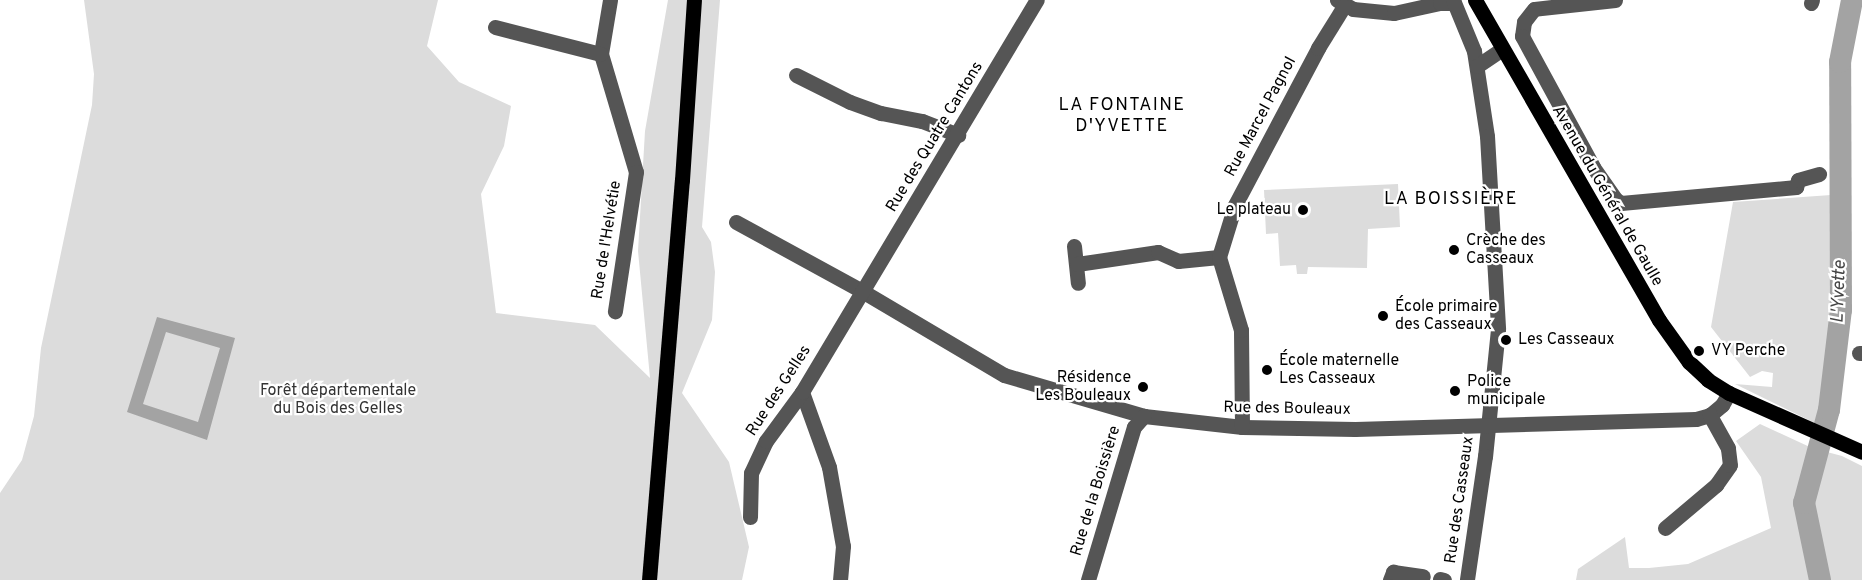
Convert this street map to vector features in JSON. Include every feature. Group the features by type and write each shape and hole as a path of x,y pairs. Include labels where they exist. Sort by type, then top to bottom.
{"main road":[{"path":"649,580 682,180 694,0"},
{"name":"Avenue du Général de Gaulle","path":"1474,0 1674,344 1708,380 1729,393 1862,452"}],"street":[{"name":"Rue de l'Helvétie","path":"610,0 601,54 636,172 615,311"},
{"name":"Rue des Quatre Cantons","path":"862,291 1037,0"},
{"path":"1615,0 1534,9 1524,22 1522,36 1593,167 1615,199 1622,203 1796,187 1798,180 1819,174"},
{"path":"1340,3 1368,12 1394,13 1454,1"},
{"name":"Rue des Casseaux","path":"1454,1 1470,36 1477,66 1489,154 1498,330 1488,427 1467,580"},
{"name":"Rue Marcel Pagnol","path":"1220,257 1235,205 1340,3"},
{"path":"495,27 601,54"},
{"path":"1470,36 1488,27"},
{"path":"1477,66 1501,50"},
{"path":"796,75 850,102 881,113 922,121 957,135"},
{"path":"1576,178 1593,167"},
{"name":"Rue des Bouleaux","path":"736,222 862,291 1004,375 1144,416 1242,427 1488,427 1696,419 1710,415"},
{"path":"1074,246 1078,283"},
{"path":"1077,264 1158,252 1178,261 1220,257 1241,330 1242,427"},
{"name":"Rue des Gelles","path":"750,517 751,473 766,441 802,392 862,291"},
{"path":"802,392 829,468 843,546 840,580"},
{"path":"1665,528 1716,486 1730,465 1728,448 1710,415 1722,405 1729,393"},
{"name":"Rue de la Boissière","path":"1088,580 1134,427 1144,416"},
{"path":"1390,580 1393,572 1423,576"}],"green space":[{"name":"Forêt départementale du Bois des Gelles","path":"84,0 438,0 427,46 459,82 511,106 504,146 481,194 496,313 595,325 650,378 638,251 645,131 668,0 720,0 702,227 711,242 715,272 712,320 682,393 729,462 749,547 742,580 0,580 0,493 22,460 34,416 41,348 92,105 94,74"},
{"path":"1398,184 1400,227 1368,229 1367,268 1308,267 1307,274 1297,274 1296,265 1280,266 1278,233 1266,234 1264,190"},
{"path":"1831,195 1832,309 1829,391 1821,426 1735,384 1772,387 1773,373 1762,371 1750,377 1711,327 1733,202"},
{"path":"1760,424 1812,448 1842,456 1862,466 1862,580 1576,580 1578,569 1625,537 1629,568 1649,568 1688,564 1771,528 1761,477 1736,441"}],"shaded area":[{"path":"157,317 235,338 207,440 127,412","holes":["166,332 220,348 198,422 143,404"]}],"waterway":[{"name":"L'Yvette","path":"1820,580 1804,503 1829,410 1841,310 1840,62 1852,0"}],"place":[{"name":"Le plateau","path":"1303,210"},
{"name":"Crèche des Casseaux","path":"1454,250"},
{"name":"École primaire des Casseaux","path":"1383,316"},
{"name":"Les Casseaux","path":"1506,340"},
{"name":"VY Perche","path":"1699,351"},
{"name":"École maternelle Les Casseaux","path":"1267,370"},
{"name":"Résidence Les Bouleaux","path":"1143,387"},
{"name":"Police municipale","path":"1455,391"}],"district":[{"name":"LA FONTAINE D'YVETTE","path":"1122,117"},
{"name":"LA BOISSIÈRE","path":"1451,200"}]}
